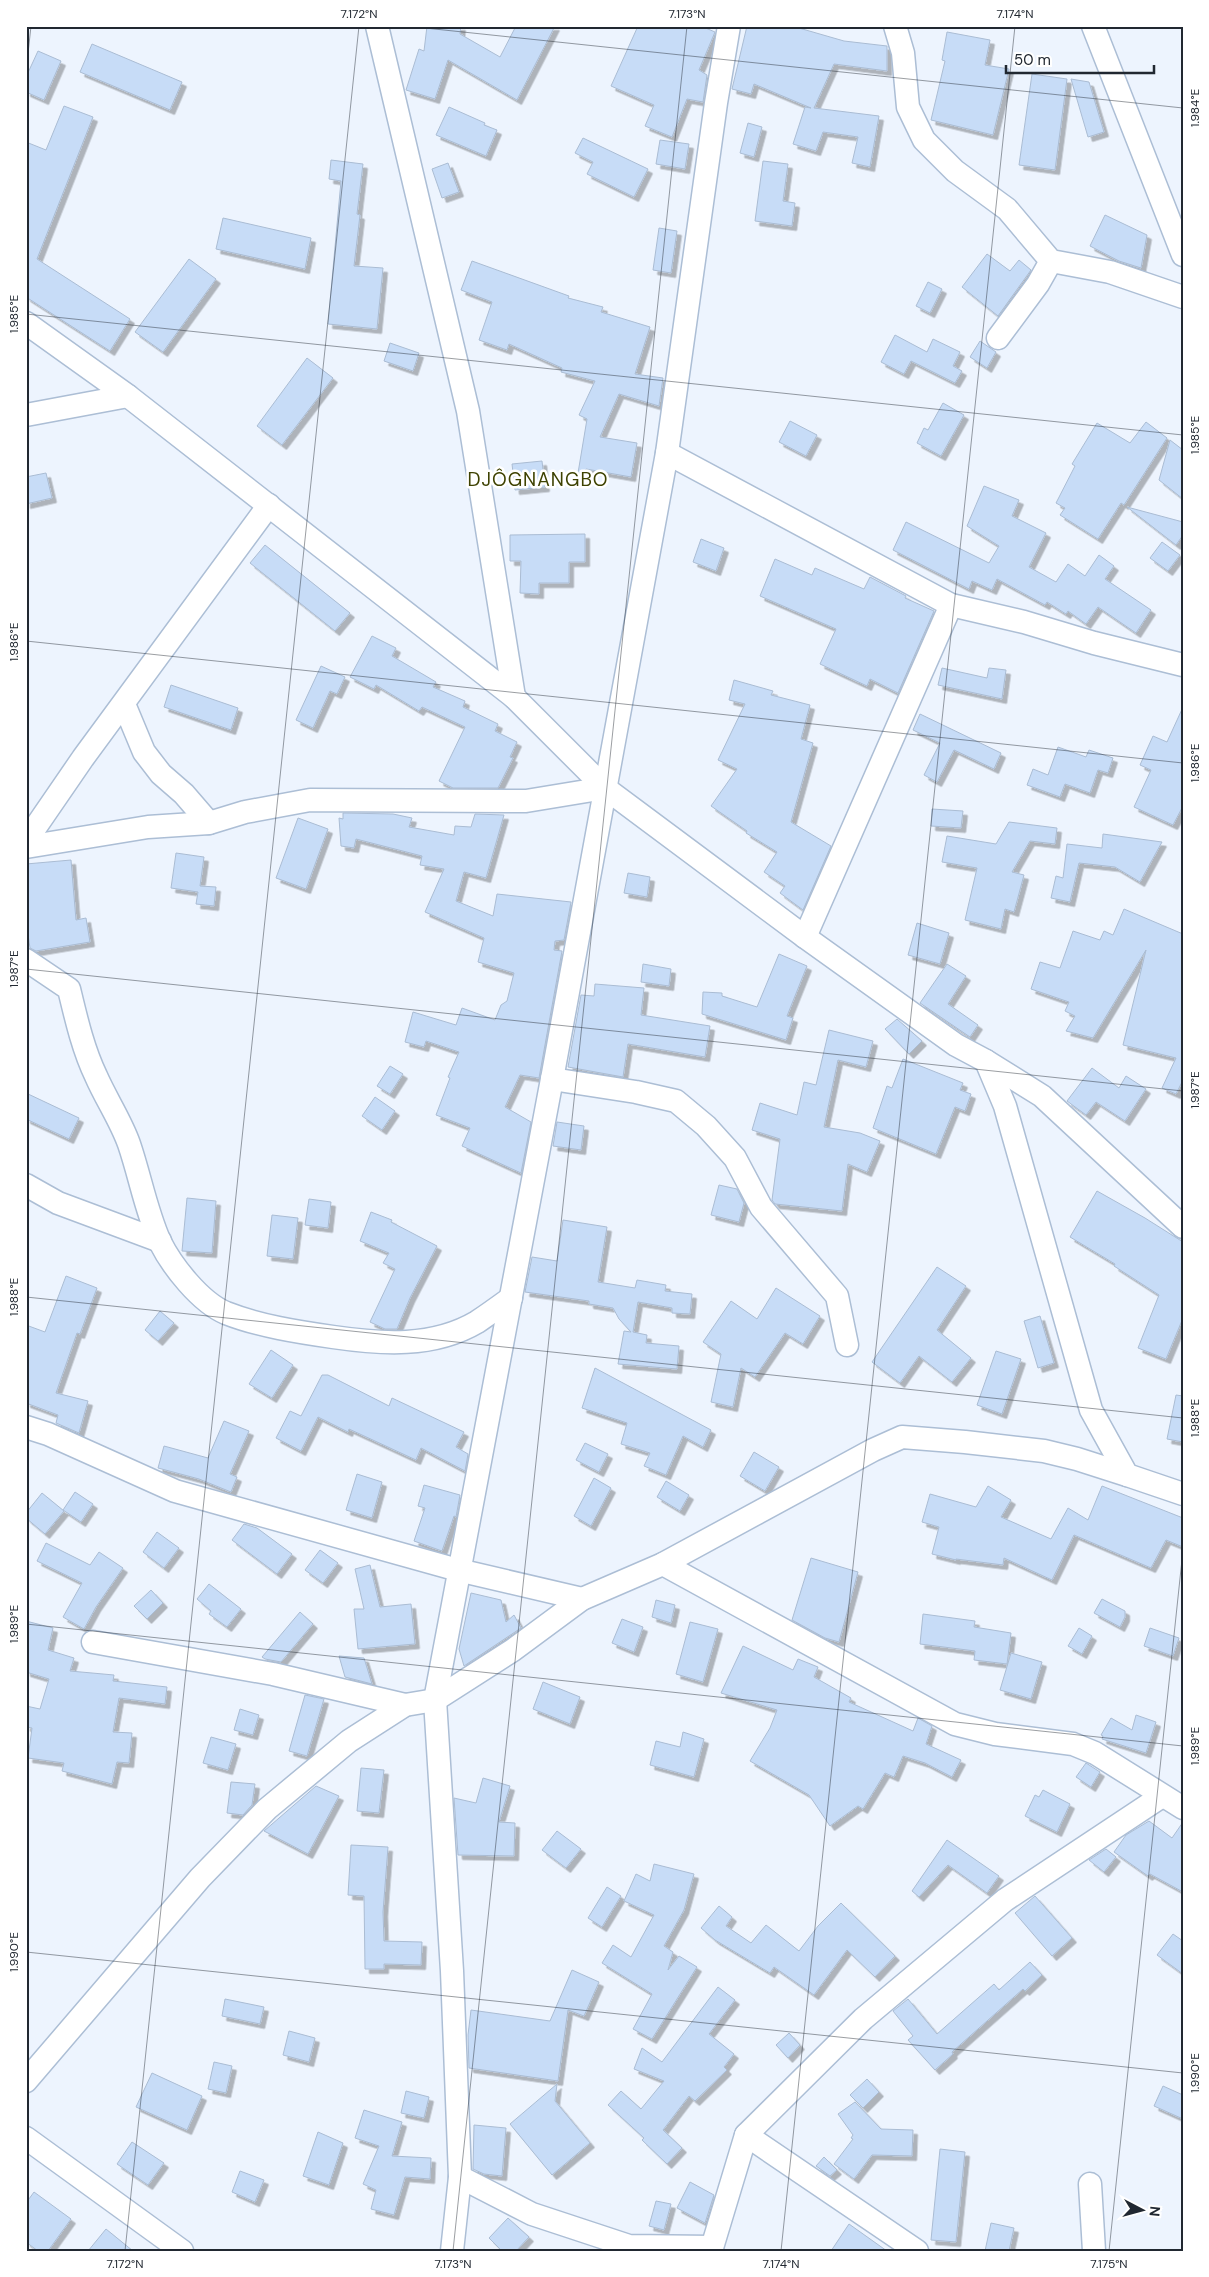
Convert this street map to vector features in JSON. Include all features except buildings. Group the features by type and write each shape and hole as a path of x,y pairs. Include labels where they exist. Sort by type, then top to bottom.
{"street":[{"path":"377,26 468,411 514,697"},
{"path":"452,2251 460,2177 452,1972 435,1700 667,453 716,103 729,26"},
{"path":"895,26 903,53 908,107 924,140 955,171 1007,209 1051,261 1110,272 1183,297"},
{"path":"1093,26 1183,256"},
{"path":"998,338 1038,284 1051,261"},
{"path":"26,322 128,396 514,697 605,788 805,937 956,1046 986,1061 1042,1096 1183,1227"},
{"path":"26,415 128,396"},
{"path":"667,453 951,605 1024,622 1094,643 1183,665"},
{"path":"26,841 83,758 269,505"},
{"path":"805,937 951,605"},
{"path":"124,704 144,752 161,774 184,794 209,823"},
{"path":"26,847 148,827 209,823 245,812 310,800 526,801 605,788"},
{"path":"26,960 69,989 80,1033 95,1075 129,1143 139,1182 160,1241 173,1264 200,1294 225,1312 298,1332 365,1342 404,1343 439,1337 476,1322 511,1298"},
{"path":"986,1061 1005,1106 1091,1410 1127,1475"},
{"path":"552,1079 636,1092 676,1102 706,1126 735,1158 761,1207 837,1296 847,1345"},
{"path":"26,1185 58,1203 160,1241"},
{"path":"26,1427 48,1434 174,1491 458,1570 582,1599"},
{"path":"93,1642 273,1674 405,1704 435,1700 513,1650 582,1599 663,1564 842,1467 902,1437 1044,1451 1076,1459 1183,1494"},
{"path":"663,1564 855,1671 955,1724 996,1734 1073,1744 1095,1753 1183,1808"},
{"path":"26,2081 200,1878 267,1809 349,1741 405,1704"},
{"path":"460,2177 532,2214 630,2246 712,2249 746,2135 863,2019 1005,1900 1162,1796"},
{"path":"746,2135 917,2251"},
{"path":"26,2138 182,2251"},
{"path":"1090,2184 1094,2251"}],"district":[{"name":"DJÔGNANGBO","path":"538,479"}]}
